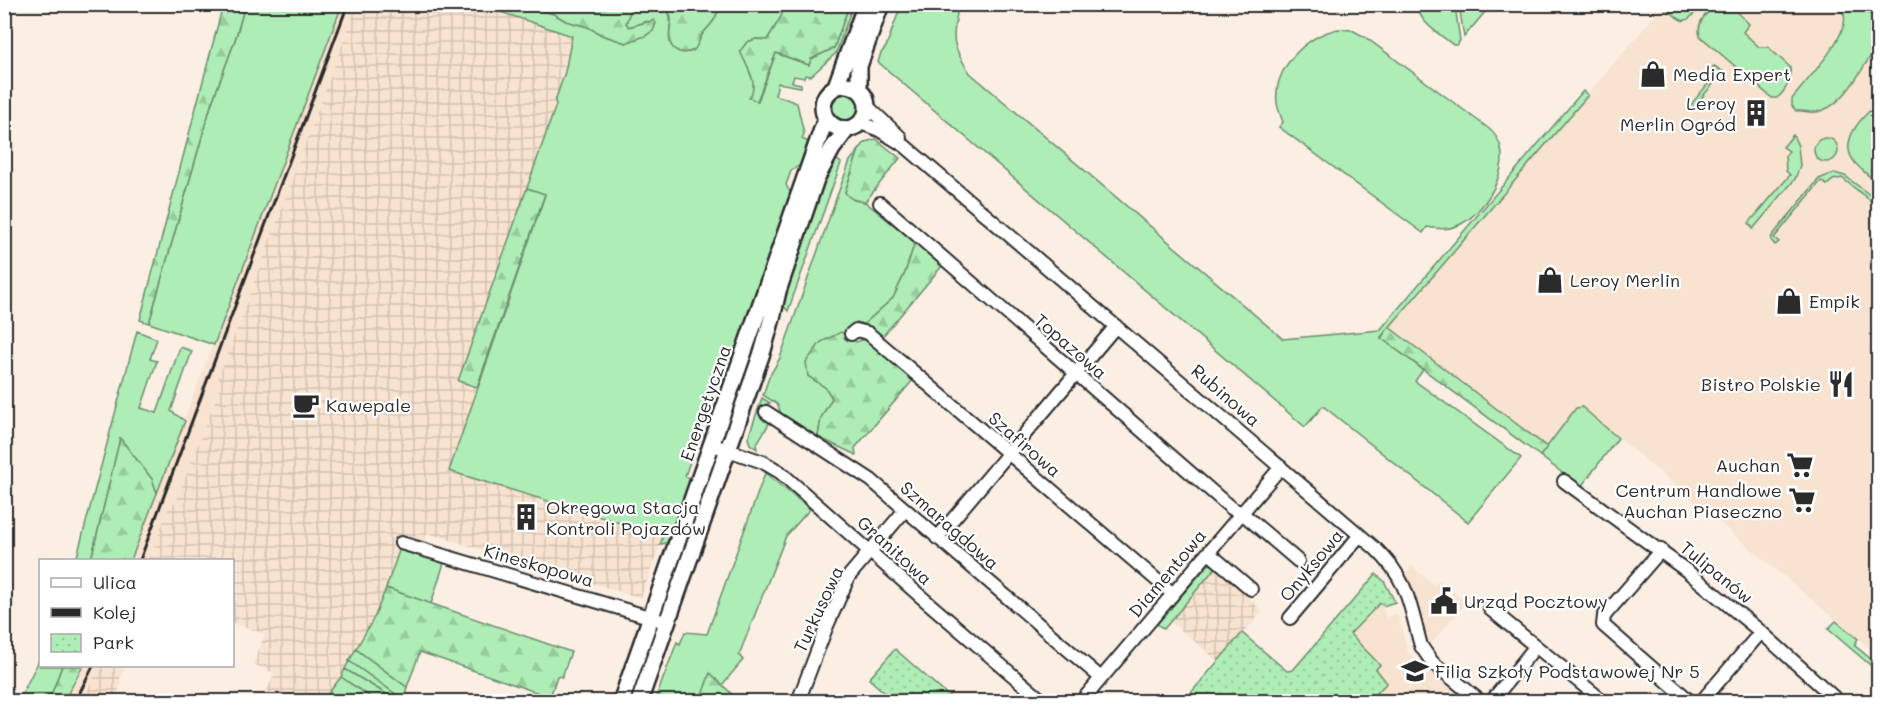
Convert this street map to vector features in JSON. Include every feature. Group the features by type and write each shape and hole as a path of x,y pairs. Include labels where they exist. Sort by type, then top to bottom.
{"street":[{"name":"Energetyczna","path":"621,702 826,118 823,110 824,100 836,86 866,4"},
{"path":"859,89 859,66 881,4"},
{"path":"836,86 848,84 859,89 866,98 868,107"},
{"name":"Energetyczna","path":"639,702 763,350 778,291 816,179 832,149 866,116 868,107"},
{"name":"Rubinowa","path":"868,107 901,138 905,146"},
{"path":"826,118 835,127 854,126"},
{"name":"Rubinowa","path":"854,126 879,130 905,146 1383,556 1399,574 1407,591 1421,646 1426,654 1432,662 1481,702"},
{"name":"Topazowa","path":"880,203 1231,508 1242,513 1298,561"},
{"path":"937,538 1116,326"},
{"name":"Szafirowa","path":"851,334 856,330 868,333 1173,594"},
{"name":"Szmaragdowa","path":"766,412 871,480 1101,678"},
{"name":"Granitowa","path":"711,445 772,467 1044,702"},
{"name":"Diamentowa","path":"1081,702 1281,467"},
{"name":"Tulipanów","path":"1564,481 1661,550 1761,632 1839,702"},
{"name":"Turkusowa","path":"802,702 799,699 849,576 905,510"},
{"name":"Onyksowa","path":"1290,618 1360,535"},
{"name":"Kineskopowa","path":"401,543 666,622"},
{"path":"1661,550 1604,616 1603,625 1691,702"},
{"path":"1209,553 1251,589"},
{"path":"1490,609 1604,702"},
{"path":"1701,702 1761,632"},
{"path":"1491,702 1535,647"}],"shaded area":[{"path":"342,5 357,5 217,381 221,384 177,500 169,507 148,559 131,559"},
{"path":"357,5 480,5 572,36 663,536 641,598 427,533 424,542 404,536 375,616 341,677 322,701 263,701 274,673 253,664 265,634 234,623 234,559 148,559 169,507 177,500 221,384 217,382"},
{"path":"1664,5 1859,5 1878,21 1878,655 1582,407 1576,408 1547,447 1389,327"},
{"path":"1412,566 1434,585 1439,580 1466,603 1428,647 1405,574"},
{"path":"1216,567 1240,587 1262,612 1218,661 1170,621"},
{"path":"1381,603 1387,620 1390,616 1397,614 1408,653 1467,701 1368,701 1387,683 1377,672 1376,669 1380,665 1350,634"},
{"path":"82,667 99,667 82,701 64,702"},
{"path":"99,667 125,667 119,681 122,682 114,701 82,701"}],"green space":[{"path":"1419,4 1455,5 1460,41 1456,45 1425,22 1419,10"},
{"path":"223,5 245,5 211,105 149,323 140,320"},
{"path":"245,5 342,5 214,345 149,323 211,105"},
{"path":"480,5 521,5 554,14 566,21 588,27 602,35 626,43 647,21 629,27 626,24 629,5 667,5 670,16 670,42 675,49 685,53 696,46 715,17 718,5 785,5 781,17 767,40 756,39 741,51 755,85 754,92 758,101 776,53 809,65 811,59 834,48 849,5 853,5 836,53 811,76 805,75 804,78 794,76 792,82 801,84 801,87 778,83 775,95 797,103 804,134 802,139 808,142 800,165 791,171 786,185 790,197 725,384 717,383 685,476 691,482 670,541 660,545 663,536 449,471 545,195 527,188 556,105 555,101 565,72 572,36"},
{"path":"521,5 629,5 631,9 626,23 629,27 654,20 656,23 653,31 626,43 602,35 588,27 566,21 554,14"},
{"path":"667,5 718,5 715,17 694,50 680,52 672,46 670,42 671,18"},
{"path":"785,5 849,5 834,48 811,59 809,65 776,53 757,101 749,98 753,80 740,51 747,42 756,39 767,40 781,17"},
{"path":"901,5 959,5 954,41 970,73 1283,339 1380,330 1583,91 1588,95 1381,337 1423,370 1415,381 1521,458 1468,522 1323,406 1305,427 878,62 886,47"},
{"path":"1459,5 1476,5 1485,12 1464,37"},
{"path":"1663,5 1702,5 1691,17 1683,20"},
{"path":"1717,5 1727,6 1739,14 1749,24 1743,32 1759,47 1768,47 1790,67 1788,84 1777,98 1772,98 1700,36 1699,27 1703,18"},
{"path":"1834,5 1859,5 1878,21 1870,32 1878,44 1852,85 1835,103 1815,112 1796,111 1792,106 1792,99 1834,46 1844,24 1843,13"},
{"path":"1338,29 1352,30 1365,37 1488,128 1497,139 1502,152 1497,181 1490,195 1470,218 1451,228 1427,227 1423,233 1279,127 1283,122 1277,106 1277,90 1286,66 1304,46"},
{"path":"1714,66 1725,73 1725,82 1719,77 1692,109 1689,107 1712,79 1708,72"},
{"path":"846,94 855,98 859,107 855,116 846,120 837,116 833,107 837,98"},
{"path":"1874,107 1870,177 1855,163 1849,145 1853,131"},
{"path":"1793,135 1798,146 1800,166 1795,179 1753,229 1749,223 1790,175 1786,171 1785,156 1789,151 1783,147"},
{"path":"1826,138 1831,139 1837,145 1837,155 1831,161 1826,162 1821,161 1815,155 1814,150 1815,145 1821,139"},
{"path":"876,139 900,158 865,202 853,199 845,192 859,150 865,142"},
{"path":"859,150 845,192 854,200 865,202 915,242 905,273 893,298 863,325 857,322 808,376 826,388 832,398 821,418 818,437 781,413 777,404 763,395 769,377 780,358 850,161"},
{"path":"833,156 841,163 788,311 781,303 821,180"},
{"path":"1834,173 1845,176 1875,199 1875,202 1842,178 1833,180 1827,185 1821,181 1774,238 1779,242 1775,245 1771,240 1772,236 1819,179"},
{"path":"527,188 545,194 477,387 458,381"},
{"path":"915,242 942,266 882,337 863,325 893,298 905,273"},
{"path":"1389,327 1547,447 1540,456 1381,338"},
{"path":"137,331 157,339 150,359 157,361 141,408 157,413 180,347 192,351 171,411 185,421 157,493 152,479 120,439 91,559 76,559"},
{"path":"841,332 856,342 865,339 913,380 855,448 856,455 818,437 821,418 832,398 826,388 808,376 806,362 821,342"},
{"path":"762,398 770,403 761,406 759,414 764,421 770,422 756,445 757,449 750,444 748,438"},
{"path":"1582,407 1618,438 1581,487 1540,456 1576,408"},
{"path":"120,438 152,479 157,493 131,559 91,559"},
{"path":"707,470 714,473 666,606 661,610"},
{"path":"765,473 810,509 786,536 739,655 743,660 722,685 710,674 700,701 658,702 655,700 677,642 680,644 685,632 707,634"},
{"path":"400,548 444,563 431,604 386,588"},
{"path":"1213,564 1216,567 1164,629 1157,624 1208,565"},
{"path":"1376,574 1384,581 1395,602 1383,606 1380,603 1350,634 1380,665 1376,669 1387,683 1368,701 1184,701 1242,633 1287,671 1293,670"},
{"path":"386,588 571,652 562,677 557,676 550,697 420,652 407,687 356,649 375,616"},
{"path":"1836,621 1858,639 1854,645 1878,665 1876,670 1828,629"},
{"path":"356,649 407,687 404,700 349,661"},
{"path":"895,649 954,701 894,701 869,679"},
{"path":"39,660 39,667 62,667 49,701 28,701 20,698"},
{"path":"349,661 404,700 398,701 345,669"},
{"path":"62,667 82,667 64,701 49,701"},
{"path":"345,669 398,701 376,701 341,677"},
{"path":"710,673 739,701 700,701"},
{"path":"341,677 376,701 329,702 324,699"}],"railway":[{"path":"140,559 348,4"},
{"path":"75,702 92,667"}],"place":[{"name":"Media Expert","path":"1653,74"},
{"name":"Leroy Merlin Ogród","path":"1756,113"},
{"name":"Leroy Merlin","path":"1550,280"},
{"name":"Empik","path":"1789,301"},
{"name":"Bistro Polskie","path":"1841,384"},
{"name":"Kawepale","path":"306,405"},
{"name":"Auchan","path":"1800,465"},
{"name":"Centrum Handlowe Auchan Piaseczno","path":"1802,500"},
{"name":"Okręgowa Stacja Kontroli Pojazdów","path":"526,517"},
{"name":"Urząd Pocztowy","path":"1444,601"},
{"name":"Filia Szkoły Podstawowej Nr 5","path":"1415,671"}]}
